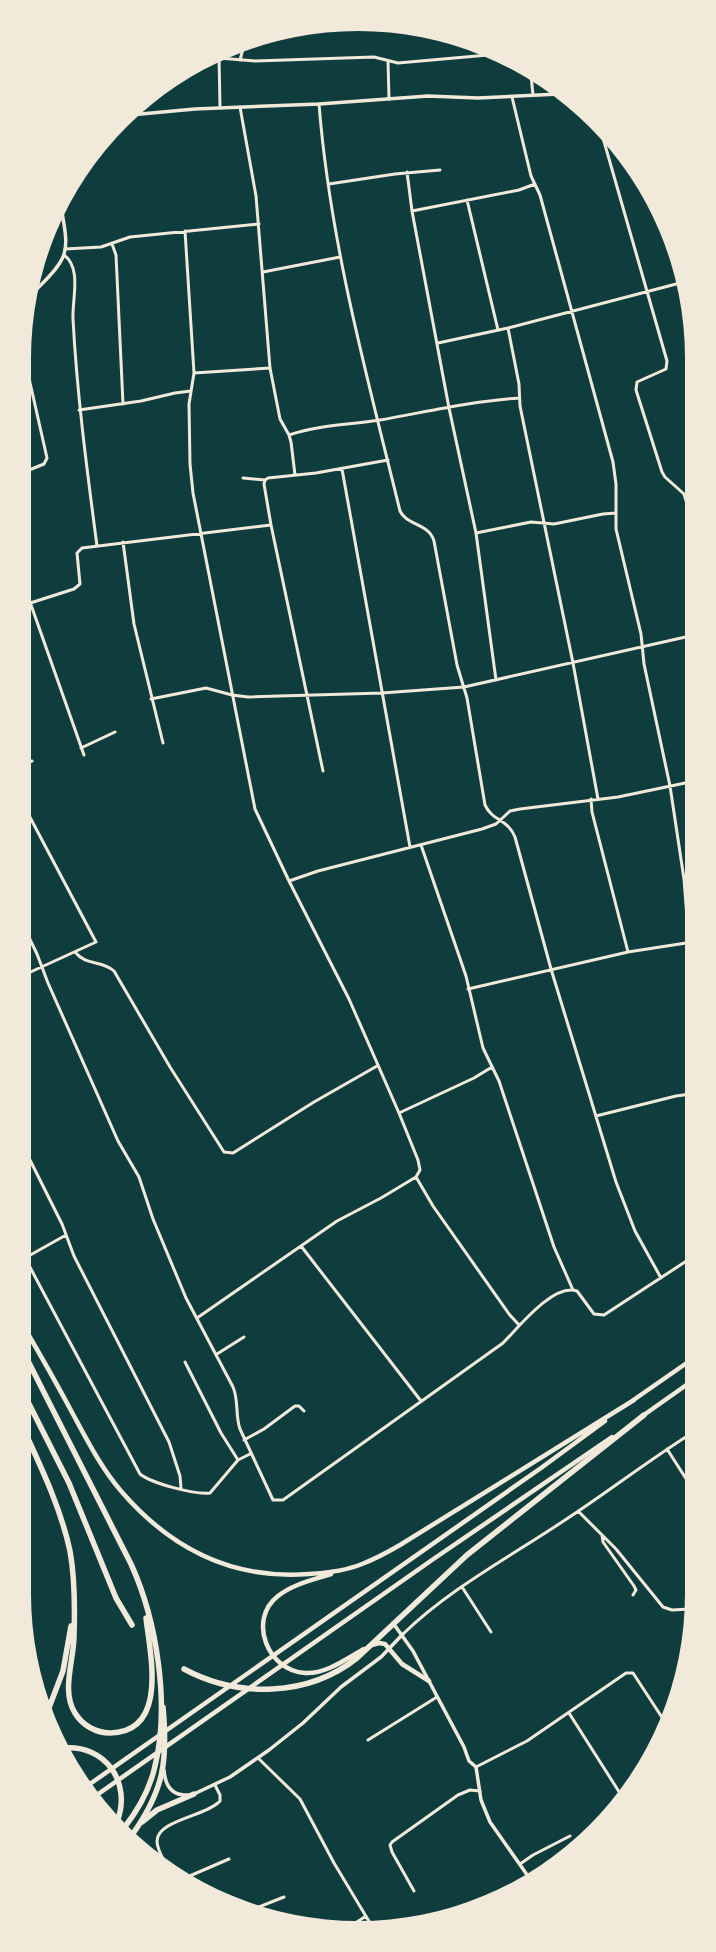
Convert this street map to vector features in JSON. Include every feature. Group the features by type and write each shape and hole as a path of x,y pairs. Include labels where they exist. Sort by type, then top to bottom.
{"highway":[{"path":"31,1367 137,1578 155,1638 166,1741 164,1769 154,1796 134,1832"},
{"path":"31,1408 69,1483 116,1598 132,1624"},
{"path":"184,1669 224,1685 247,1688 278,1689 320,1680 349,1664 467,1555 644,1415"},
{"path":"31,1445 45,1475 64,1530 73,1568 74,1642 68,1692 71,1706 79,1719 87,1726 107,1733 117,1732 134,1726 146,1713 152,1697 150,1648 142,1592"},
{"path":"50,1705 68,1653 74,1606"},
{"path":"126,1824 140,1804 155,1768 160,1733 160,1677"},
{"path":"70,1748 89,1751 102,1757 110,1765 116,1775 121,1792 121,1804 118,1816"},
{"path":"139,1825 157,1810 194,1794"}],"main road":[{"path":"31,1339 108,1474 120,1490 147,1519 165,1534 202,1556 246,1571 292,1576 346,1569"},
{"path":"91,1783 541,1468 685,1365"},
{"path":"99,1793 685,1385"},
{"path":"429,1681 402,1664 390,1649 382,1643 370,1646 332,1666 321,1670 306,1673 288,1669 269,1652 264,1640 263,1622 265,1613 277,1597 296,1586 362,1564 400,1545 634,1400"}],"street":[{"path":"240,60 242,52"},
{"path":"228,58 240,60 374,58 398,63 482,56"},
{"path":"388,61 389,100"},
{"path":"219,62 220,107"},
{"path":"532,81 533,95"},
{"path":"140,114 220,107 319,104 428,96 478,98 551,94"},
{"path":"512,97 527,161 540,195 613,462 616,484 616,513 621,552 641,634 644,664 670,786 685,885"},
{"path":"319,104 340,257 368,385 402,515 426,529 433,536 457,665 464,686 485,805 488,811 508,824 515,837 551,969 616,1182 629,1218 661,1278"},
{"path":"240,107 241,122 256,196 264,272 270,368 280,419 289,434 296,476"},
{"path":"604,142 667,365 662,371 637,382 636,390 662,472 665,477 684,494 685,497"},
{"path":"329,184 406,172 440,170"},
{"path":"406,172 412,212 438,343 449,408 476,533 496,680"},
{"path":"412,212 519,190 535,184"},
{"path":"467,200 498,330"},
{"path":"39,287 60,263 64,255 65,249 62,219"},
{"path":"65,249 101,247 130,237 259,224"},
{"path":"185,231 194,373 189,404 191,477 200,534 255,809 289,881 338,976 399,1113 420,1165 419,1174 416,1177 381,1198 337,1221 197,1318"},
{"path":"112,244 116,255 123,404"},
{"path":"64,255 69,259 73,267 73,317 80,410 97,546"},
{"path":"264,272 340,257"},
{"path":"438,343 508,328 677,284"},
{"path":"508,328 519,384 519,398 573,663 598,799"},
{"path":"194,373 270,368"},
{"path":"31,386 48,458 44,464 31,469"},
{"path":"80,410 123,404 191,391"},
{"path":"289,434 309,429 378,420 484,401 519,398"},
{"path":"243,478 265,480 268,478 296,476 342,469 388,460"},
{"path":"342,469 410,847"},
{"path":"265,480 264,484 272,525 306,695 323,771"},
{"path":"476,533 531,522 554,524 616,513"},
{"path":"84,755 31,603 77,586 80,580 77,553 82,548 272,525"},
{"path":"123,542 134,624 162,743"},
{"path":"151,699 206,688 232,695 248,697 382,693 464,686 685,637"},
{"path":"81,748 115,732"},
{"path":"289,881 318,871 482,829 496,824 510,811 520,808 618,797 685,783"},
{"path":"591,799 592,812 628,952"},
{"path":"31,819 96,942 31,972"},
{"path":"421,845 462,966 480,1039 508,1107 554,1247 573,1290 581,1294 594,1314 604,1315 685,1262"},
{"path":"31,942 118,1141 138,1177 186,1298 217,1354 236,1393 238,1424 250,1454 271,1498 276,1502 283,1500 503,1343 537,1307 559,1294 573,1290"},
{"path":"468,989 628,952 685,943"},
{"path":"75,952 83,960 104,965 114,971 170,1067 224,1152 233,1153 314,1102 377,1066"},
{"path":"399,1113 474,1078 492,1066"},
{"path":"596,1116 685,1095"},
{"path":"31,1162 168,1442 180,1476 181,1488"},
{"path":"416,1177 429,1200 478,1270 509,1314 520,1325"},
{"path":"31,1253 66,1235"},
{"path":"301,1246 421,1401"},
{"path":"31,1270 140,1474 150,1480 200,1493 210,1493 238,1460 250,1454"},
{"path":"217,1354 244,1337"},
{"path":"185,1362 221,1434 238,1460"},
{"path":"244,1440 264,1429 295,1406 299,1406 304,1411"},
{"path":"164,1769 167,1785 172,1791 183,1795 194,1794 230,1777 296,1729 341,1686 377,1661 403,1634 439,1604 462,1587 685,1438"},
{"path":"667,1449 685,1477"},
{"path":"578,1511 602,1535 663,1607 672,1610 684,1609"},
{"path":"602,1535 603,1542 634,1586 636,1590 633,1595"},
{"path":"462,1587 491,1632"},
{"path":"393,1623 403,1634 429,1681 464,1747 469,1761 476,1766 484,1807 494,1830 527,1874"},
{"path":"476,1766 528,1741 626,1673 633,1673 661,1716"},
{"path":"368,1740 437,1697"},
{"path":"569,1713 619,1791"},
{"path":"258,1758 300,1799 334,1863 369,1920"},
{"path":"162,1855 157,1842 159,1833 167,1826 218,1804 220,1801 220,1795 215,1785"},
{"path":"414,1891 392,1852 390,1845 392,1842 458,1795 470,1790 480,1791"},
{"path":"520,1864 533,1855 570,1836"},
{"path":"191,1875 229,1859"},
{"path":"261,1906 284,1897"},
{"path":"359,1921 366,1916"}]}
